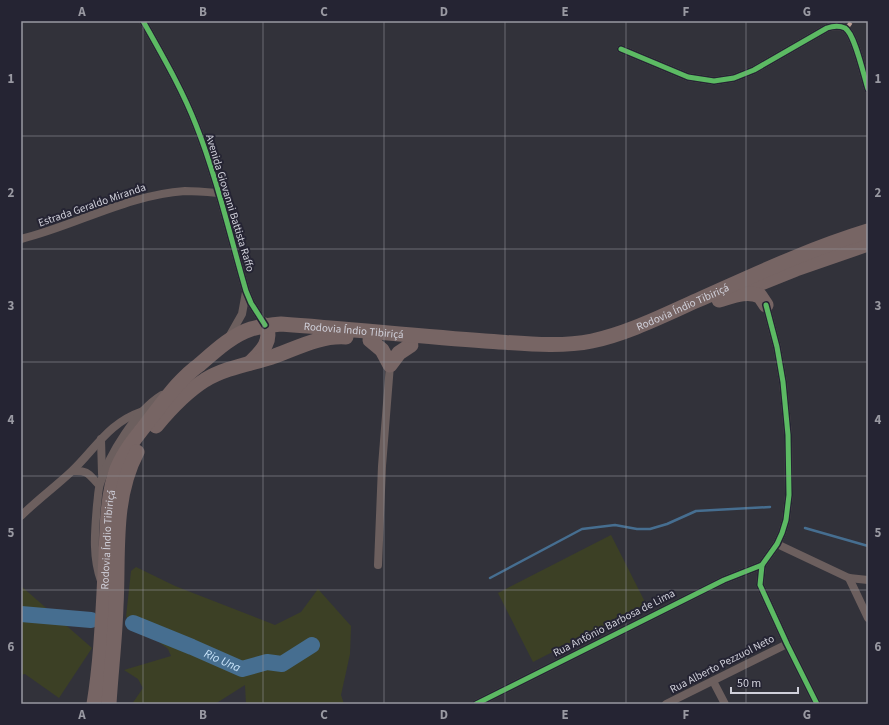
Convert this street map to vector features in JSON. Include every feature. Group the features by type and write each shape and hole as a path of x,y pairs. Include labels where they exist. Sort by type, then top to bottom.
{"highway":[{"name":"Rodovia Índio Tibiriçá","path":"94,704 100,660 109,506 112,485 117,469 136,437 174,388 191,370 224,344 250,329 266,325 281,324 392,334 526,343 567,344 592,341 614,335 781,263 868,231"},
{"name":"Rodovia Índio Tibiriçá","path":"109,704 123,488 136,453 150,434 185,395 205,380 226,370 250,364 327,338 340,337 411,345 555,353 577,352 602,347 626,339 796,269 868,244"},
{"path":"766,305 772,287 796,269"},
{"path":"719,300 739,294 750,293 760,296 766,305"},
{"path":"250,364 262,351 266,344 268,338 268,330 266,325"},
{"path":"370,340 382,350 390,364 404,349 411,345"}],"street":[{"name":"Avenida Giovanni Battista Raffo","path":"143,21 190,111 209,163 246,292 251,303 266,325"},
{"path":"621,49 688,77 714,81 734,78 754,70 826,28 837,26 846,29 853,38 868,89"},
{"name":"Estrada Geraldo Miranda","path":"21,239 39,234 95,213 154,195 186,191 218,193"},
{"name":"Avenida Giovanni Battista Raffo","path":"224,344 242,314 246,292"},
{"path":"766,305 777,346 784,382 788,434 788,495 787,514 782,533 777,544 762,566 760,585 817,704"},
{"path":"378,565 379,506 390,364"},
{"path":"104,589 97,569 95,554 95,522 99,486 102,477 115,450 128,430 145,410 159,397 174,388"},
{"path":"21,516 73,470 101,439 119,423 130,416 145,410"},
{"path":"101,439 102,477"},
{"path":"73,470 88,472 99,486"},
{"path":"777,544 849,578 868,580"},
{"name":"Rua Antônio Barbosa de Lima","path":"476,704 724,580 762,566"},
{"path":"849,578 868,618"},
{"name":"Rua Alberto Pezzuol Neto","path":"666,704 787,644"},
{"path":"713,681 725,704"}],"green space":[{"path":"611,535 646,604 533,662 498,593"},
{"path":"136,567 175,586 275,625 301,612 318,589 351,626 350,654 341,695 344,704 246,704 245,685 215,704 132,704 143,688 138,679 124,670 171,656 168,649 126,617 131,571"},
{"path":"21,586 92,648 59,698 25,674 21,675"}],"waterway":[{"path":"490,578 582,529 615,525 637,529 650,529 667,524 696,511 770,507"},
{"path":"805,528 868,546"},
{"name":"Rio Una","path":"21,614 91,620"},
{"name":"Rio Una","path":"133,623 242,669 267,662 282,664 312,645"}],"marked path":[{"path":"846,29 852,21"}],"cycle path":[{"path":"143,21 178,85 196,125 217,186 246,291 251,303 265,325"},
{"path":"621,49 688,77 714,81 734,78 754,70 827,28 840,26 845,28 852,38 859,56 868,89"},
{"path":"766,305 777,347 783,382 788,435 789,495 786,520 782,533 777,544 762,565 760,585 817,704"},
{"path":"476,704 724,580 762,565"}]}
